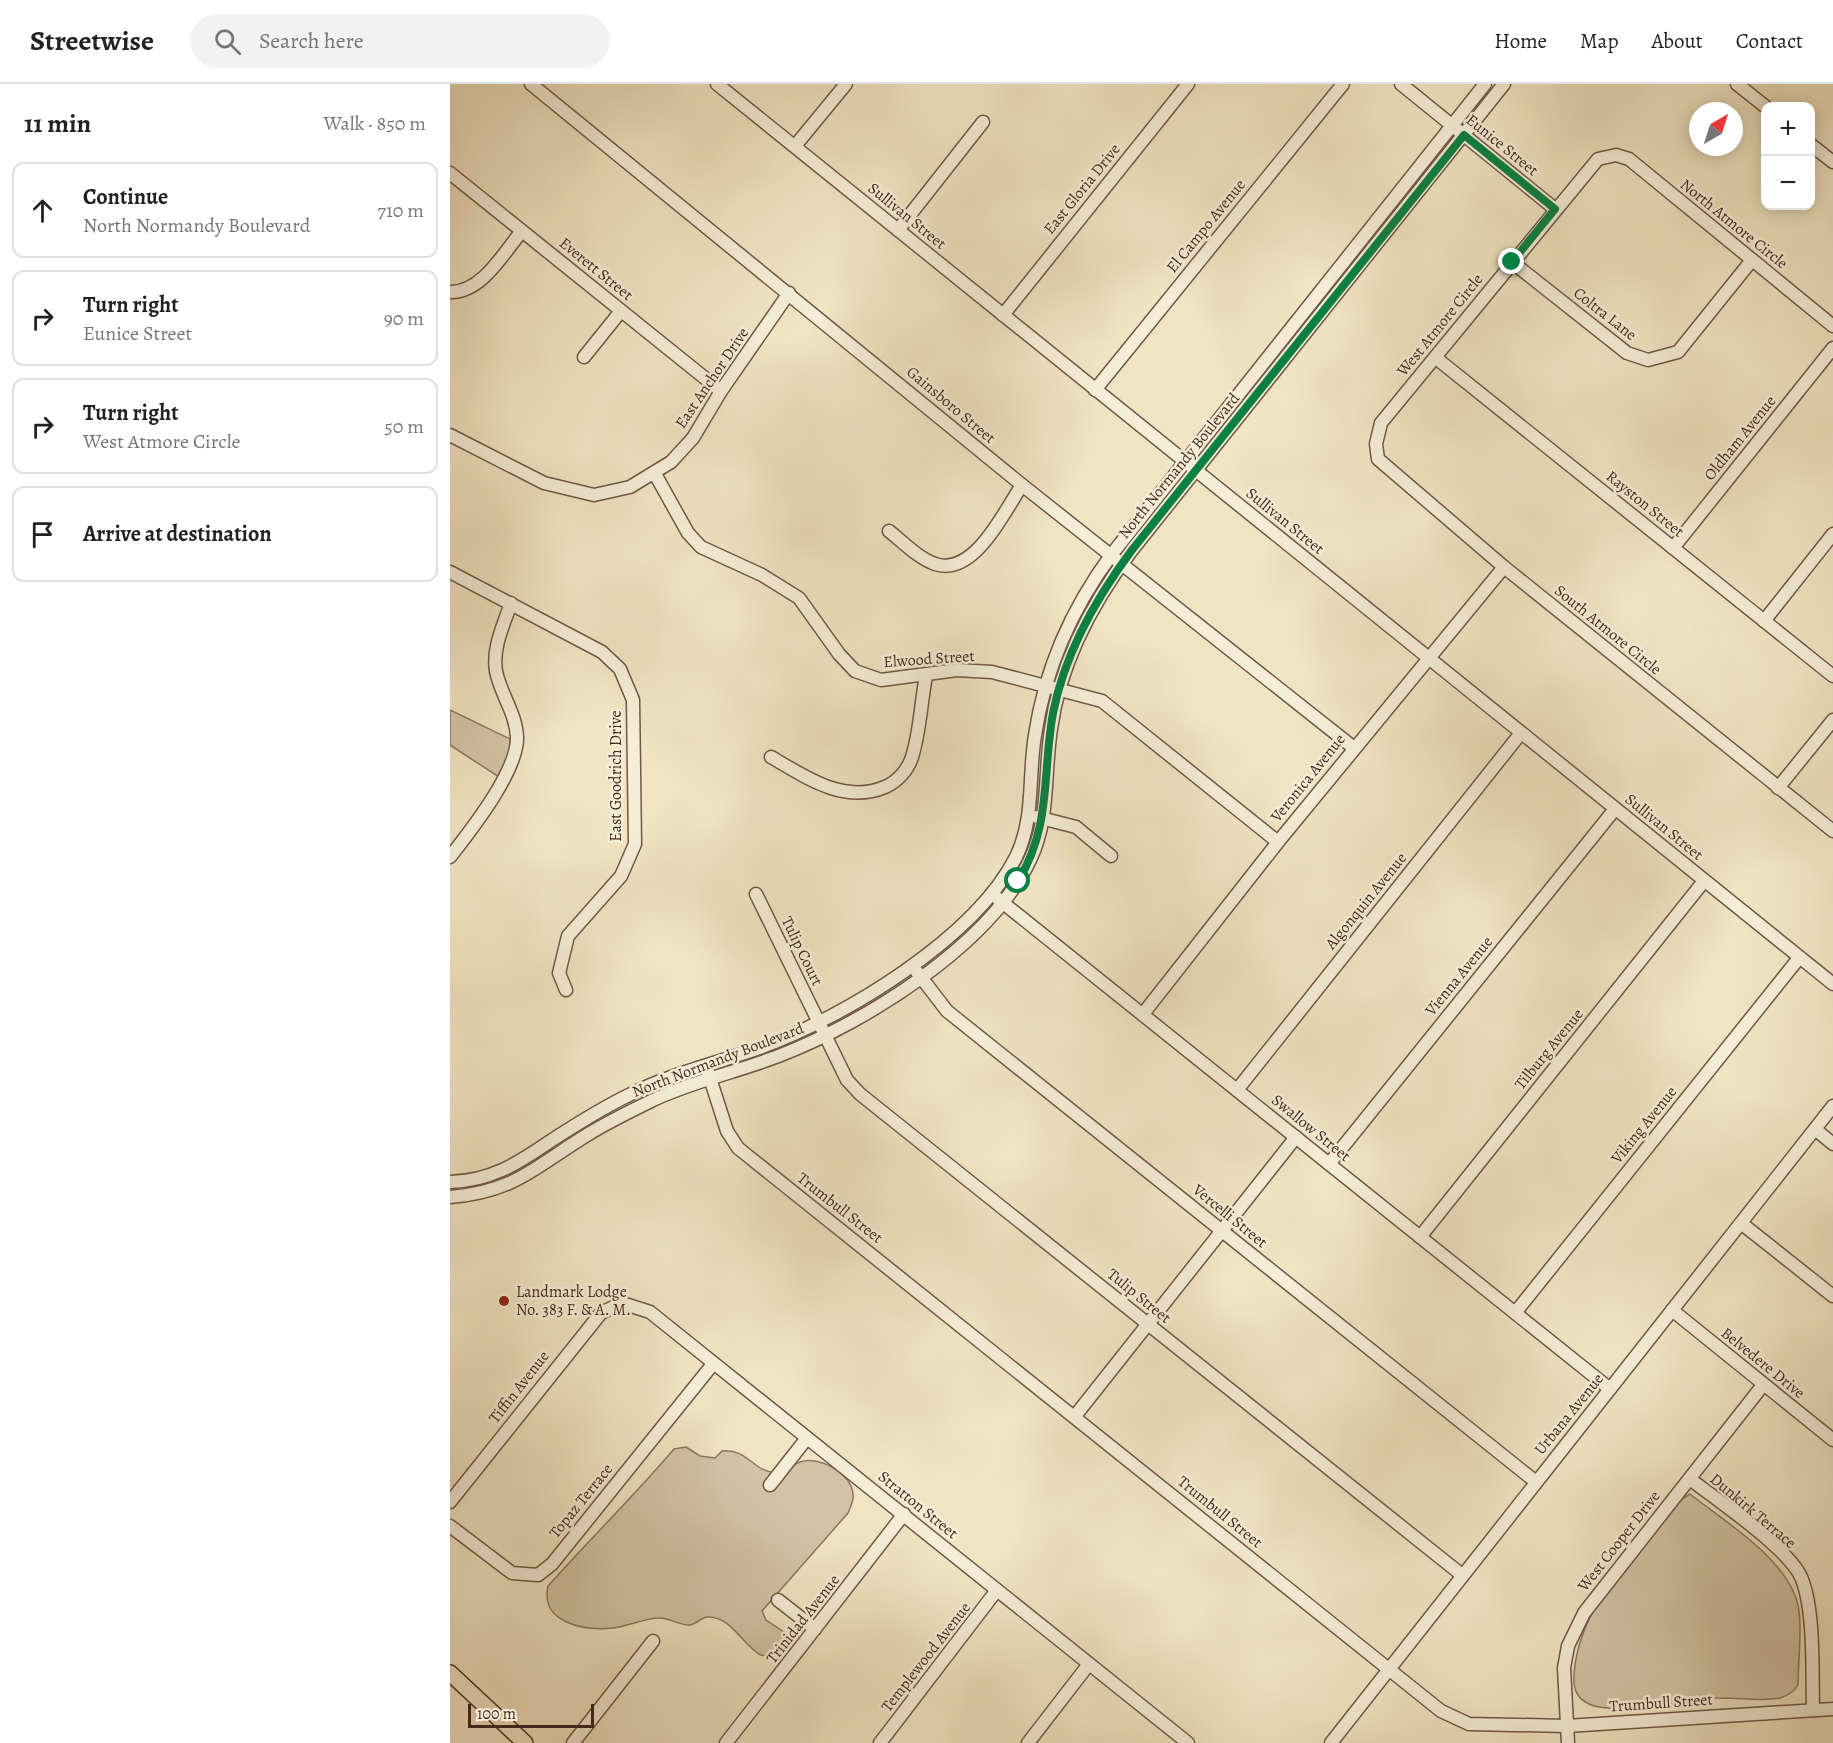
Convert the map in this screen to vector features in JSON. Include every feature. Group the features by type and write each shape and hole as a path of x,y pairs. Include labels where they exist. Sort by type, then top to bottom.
{"main road":[{"path":"450,1673 525,1743"}],"street":[{"name":"Gainsboro Street","path":"531,84 1022,485 1354,748"},
{"name":"Sullivan Street","path":"717,84 1833,984"},
{"path":"795,146 846,84"},
{"name":"East Gloria Drive","path":"1003,315 1188,84"},
{"name":"El Campo Avenue","path":"1095,390 1343,84"},
{"name":"Eunice Street","path":"1401,84 1555,209"},
{"name":"North Normandy Boulevard","path":"450,1182 501,1173 610,1105 663,1080 762,1047 862,1000 913,966 992,893 1017,856 1027,831 1035,734 1046,686 1070,620 1112,554 1485,84"},
{"name":"North Normandy Boulevard","path":"450,1197 474,1194 514,1183 616,1119 658,1097 778,1056 863,1016 921,977 963,942 1003,902 1031,858 1043,818 1047,756 1059,690 1087,618 1123,563 1504,84"},
{"path":"1737,84 1761,103"},
{"path":"898,230 983,122"},
{"path":"1815,148 1833,162"},
{"name":"West Atmore Circle","path":"1376,444 1381,423 1555,209 1598,159 1611,156"},
{"name":"North Atmore Circle","path":"1611,156 1629,159 1833,326"},
{"name":"Everett Street","path":"450,172 721,391"},
{"path":"450,292 455,292 482,279 522,231"},
{"name":"Coltra Lane","path":"1512,262 1627,353 1648,360 1678,352 1752,260"},
{"name":"East Anchor Drive","path":"450,435 544,483 594,495 617,491 655,474 671,462 693,438 721,391 789,293"},
{"path":"584,357 621,311"},
{"name":"Oldham Avenue","path":"1673,548 1833,348"},
{"name":"Rayston Street","path":"1436,358 1833,676"},
{"name":"South Atmore Circle","path":"1376,444 1378,459 1504,567 1833,831"},
{"name":"Elwood Street","path":"655,474 688,533 701,547 762,575 799,598 855,671 881,680 926,676 957,670 992,672 1102,701 1278,842"},
{"path":"889,531 934,564 955,565 967,560 982,545 1022,485"},
{"path":"1764,621 1833,534"},
{"name":"Veronica Avenue","path":"1143,1014 1278,842 1504,567"},
{"name":"East Goodrich Drive","path":"450,572 602,652 621,669 633,700 635,844 621,876 568,936 559,973 566,990"},
{"path":"450,856 511,766 517,738 513,716 496,670 495,651 510,603"},
{"path":"771,757 808,779 848,794 871,793 896,782 912,759 926,676"},
{"path":"1778,788 1833,720"},
{"name":"Algonquin Avenue","path":"1237,1090 1521,733"},
{"name":"Vienna Avenue","path":"1329,1164 1615,809"},
{"path":"1030,816 1076,827 1111,856"},
{"name":"Tilburg Avenue","path":"1420,1237 1704,881"},
{"name":"Swallow Street","path":"992,893 1610,1389"},
{"name":"Tulip Court","path":"756,894 819,1022"},
{"name":"Viking Avenue","path":"1515,1313 1799,957"},
{"name":"Vercelli Street","path":"913,966 947,1011 1536,1482"},
{"name":"Tulip Street","path":"819,1022 847,1080 860,1094 1462,1575"},
{"name":"Trumbull Street","path":"706,1065 727,1131 738,1148 1075,1416 1441,1712 1469,1724 1567,1726 1833,1709"},
{"name":"Urbana Avenue","path":"1330,1743 1833,1106"},
{"path":"1815,1129 1833,1144"},
{"path":"1075,1416 1296,1137"},
{"path":"1741,1223 1833,1296"},
{"name":"Stratton Street","path":"622,1303 650,1312 712,1364 904,1514 1183,1742"},
{"name":"Tiffin Avenue","path":"450,1502 573,1345 601,1313 622,1303"},
{"name":"Belvedere Drive","path":"1672,1310 1833,1440"},
{"name":"Topaz Terrace","path":"450,1526 512,1573 538,1575 552,1564 712,1364"},
{"name":"West Cooper Drive","path":"1568,1743 1564,1668 1568,1646 1584,1613 1763,1385"},
{"path":"770,1485 807,1438"},
{"name":"Dunkirk Terrace","path":"1690,1479 1777,1549 1800,1576 1808,1605 1814,1710"},
{"name":"Trinidad Avenue","path":"726,1743 904,1514"},
{"name":"Templewood Avenue","path":"880,1743 997,1590"},
{"path":"778,1600 815,1629"},
{"path":"573,1743 653,1641"},
{"path":"1028,1743 1089,1664"}],"shaded area":[{"path":"450,710 512,740 507,765 499,777 450,745"},
{"path":"686,1447 700,1456 715,1458 722,1451 731,1451 745,1457 762,1469 775,1472 764,1486 770,1491 791,1467 808,1461 816,1461 834,1468 852,1487 853,1500 848,1513 762,1611 766,1620 787,1634 781,1651 772,1658 759,1654 730,1626 715,1618 707,1617 690,1625 658,1618 602,1629 567,1622 551,1609 547,1599 548,1586 674,1449"},
{"path":"1690,1494 1738,1530 1771,1560 1794,1593 1800,1620 1798,1685 1788,1695 1772,1699 1716,1698 1622,1708 1591,1705 1578,1694 1574,1680 1580,1641 1589,1619 1630,1558 1677,1502"}],"place":[{"name":"Landmark Lodge No. 383 F. & A. M.","path":"504,1301"}],"route":[{"path":"1018,881 1031,858 1040,831 1046,801 1047,756 1053,712 1069,662 1087,618 1132,550 1464,135 1555,209 1512,262"}]}
